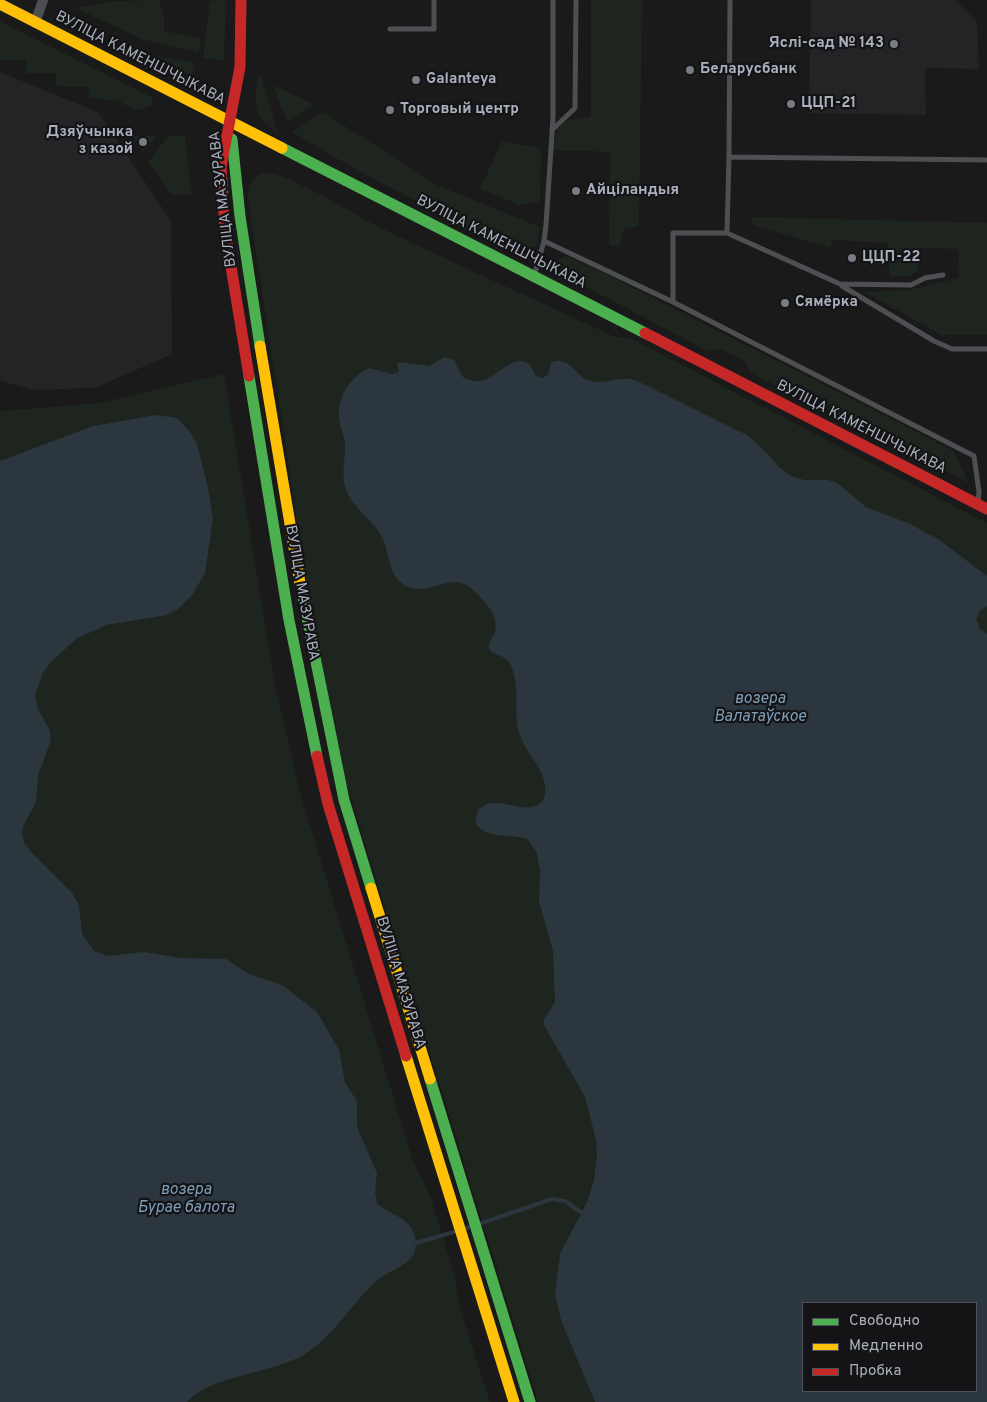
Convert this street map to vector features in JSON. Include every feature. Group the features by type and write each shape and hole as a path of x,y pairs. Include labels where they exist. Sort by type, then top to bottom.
{"main road":[{"path":"230,121 240,67 241,0"},
{"name":"ВУЛІЦА КАМЕНШЧЫКАВА","path":"0,4 982,506"},
{"name":"ВУЛІЦА МАЗУРАВА","path":"230,121 236,195 255,322 321,706 344,800 530,1402"},
{"name":"ВУЛІЦА МАЗУРАВА","path":"230,121 222,167 222,196 229,256 306,708 328,804 514,1402"}],"street":[{"path":"35,23 43,0"}],"lane":[{"path":"390,29 434,29 434,0"},
{"path":"534,276 544,240 552,130 553,0"},
{"path":"552,130 575,108 576,0"},
{"path":"727,233 730,0"},
{"path":"729,157 987,160"},
{"path":"673,302 673,234 727,233 840,284 934,341 952,349 987,349"},
{"path":"544,240 673,302 974,456 982,506"},
{"path":"840,284 911,285 925,278 944,275"}],"shaded area":[{"path":"159,0 164,16 164,31 201,38 198,52 144,40 76,8 115,1"},
{"path":"226,0 224,61 203,58 210,1"},
{"path":"591,0 642,0 639,225 624,228 620,246 609,245 610,152 554,150 556,133 563,123 591,117"},
{"name":"Яслі-сад № 143","path":"811,0 955,0 977,21 979,69 925,68 926,115 809,113"},
{"path":"0,21 152,97 153,105 139,110 122,104 121,101 89,98 88,87 56,86 56,73 26,73 26,60 0,60"},
{"path":"152,55 195,63 191,76"},
{"path":"0,72 98,112 171,221 172,354 95,388 33,390 0,381"},
{"path":"257,77 261,77 278,133 269,127 259,115 256,103"},
{"path":"273,85 315,105 287,122"},
{"path":"323,112 437,185 540,227 537,244 529,255 409,197 350,166 292,132"},
{"path":"133,136 156,136 143,153"},
{"path":"168,136 185,136 192,194 172,195 148,162"},
{"path":"502,141 541,148 540,202 520,205 480,189"},
{"name":"возера Валатаўское","path":"263,172 288,179 319,193 373,224 463,267 615,337 632,339 987,523 987,1402 538,1402 342,769 309,598 248,201 251,183 255,177"},
{"path":"750,217 987,223 987,335 941,335 865,292 909,290 958,278 959,249 919,248 918,270 910,276 890,277 887,243 832,240 831,248 753,225"},
{"path":"568,257 616,279 954,451 969,483 833,414 827,401 799,385 783,389 751,373 745,361 719,349 709,352 583,285 564,274 557,262 561,258"},
{"name":"возера Бурае балота","path":"224,374 276,690 301,796 413,1161 431,1198 455,1277 459,1305 490,1402 0,1402 0,411 100,403"}],"water":[{"name":"возера Валатаўское","path":"445,357 454,360 462,376 471,381 480,381 488,378 512,363 519,361 529,364 536,376 542,378 548,375 551,363 562,361 583,377 594,382 623,379 635,380 747,435 779,467 791,476 804,480 828,480 837,483 866,507 910,524 938,539 987,576 987,606 980,611 976,619 980,629 987,634 987,1402 595,1402 561,1320 555,1294 560,1254 587,1202 594,1180 597,1154 596,1140 585,1097 544,1025 544,1019 555,1002 553,951 539,901 540,871 537,853 527,839 491,834 479,828 475,822 478,810 486,805 494,803 529,807 537,805 544,799 546,790 544,782 519,733 515,681 510,664 489,649 496,626 490,609 465,584 456,582 421,589 412,588 398,580 392,569 380,533 356,506 348,494 344,483 345,443 339,415 341,398 349,384 369,368 392,374 399,372 397,365 399,362 429,366"},
{"name":"возера Бурае балота","path":"156,415 177,418 190,432 197,444 208,487 213,519 205,573 193,594 177,610 167,615 106,625 76,639 51,662 43,673 35,694 38,709 50,731 51,740 38,775 36,802 23,826 22,835 25,844 33,854 72,893 79,905 82,934 94,951 107,956 144,952 182,958 226,959 249,974 282,985 317,1012 339,1050 345,1083 357,1101 357,1127 377,1173 375,1192 377,1203 409,1225 413,1230 416,1246 410,1259 379,1279 335,1328 305,1354 291,1361 211,1386 187,1402 0,1402 0,461 93,426"}],"waterway":[{"path":"464,1229 552,1199 565,1201 582,1213"},
{"path":"416,1243 457,1231"}],"traffic: fast":[{"path":"232,139 240,216 260,346"},
{"path":"282,148 645,333"},
{"path":"249,376 289,620 317,756"},
{"path":"300,583 344,800 371,888"},
{"path":"430,1079 530,1402"}],"traffic: slow":[{"path":"0,4 282,148"},
{"path":"260,346 300,583"},
{"path":"371,888 430,1079"},
{"path":"406,1056 514,1402"}],"traffic: jam":[{"path":"241,0 240,67 221,167 225,230 249,376"},
{"path":"645,333 987,509"},
{"path":"317,756 328,804 406,1056"}],"place":[{"name":"Яслі-сад № 143","path":"894,44"},
{"name":"Беларусбанк","path":"690,70"},
{"name":"Galanteya","path":"416,80"},
{"name":"ЦЦП-21","path":"791,104"},
{"name":"Торговый центр","path":"390,110"},
{"name":"Дзяўчынка з казой","path":"143,142"},
{"name":"Айціландыя","path":"576,191"},
{"name":"ЦЦП-22","path":"852,258"},
{"name":"Сямёрка","path":"785,303"}]}
